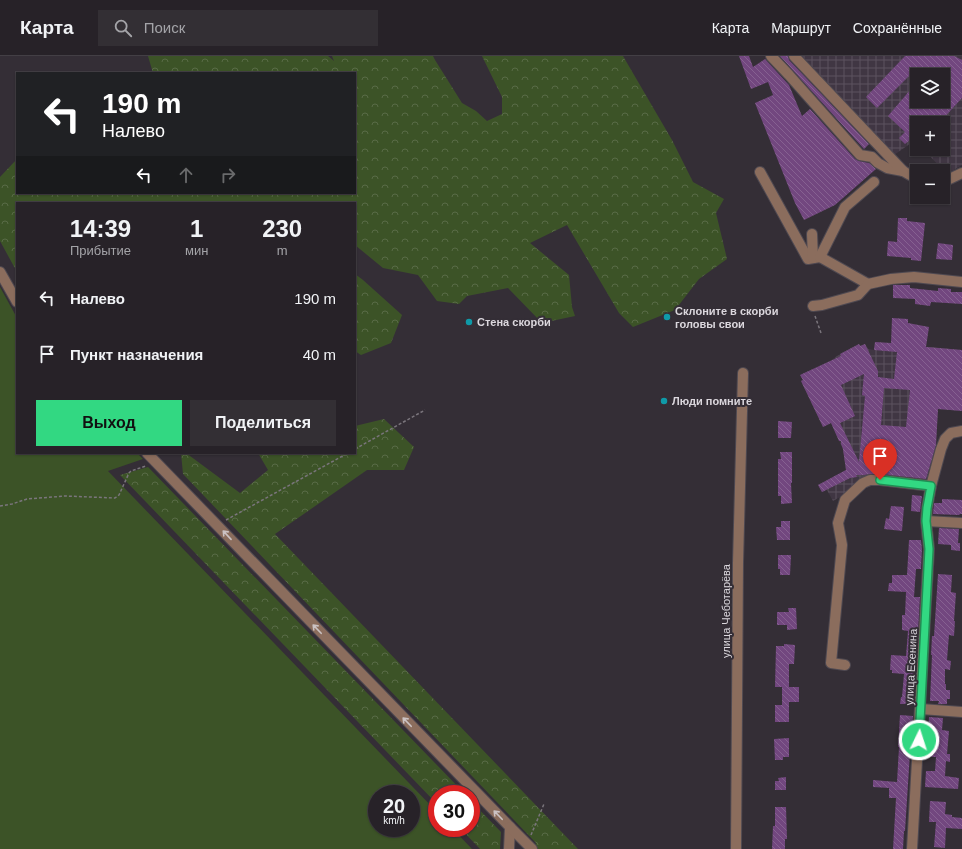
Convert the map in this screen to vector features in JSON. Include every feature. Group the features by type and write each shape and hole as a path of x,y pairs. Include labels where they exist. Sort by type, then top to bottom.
{"street":[{"path":"771,56 860,155 872,157 878,163 887,168 902,171 910,175"},
{"path":"794,56 902,171"},
{"path":"760,172 808,260 817,258 868,284"},
{"path":"950,179 962,173"},
{"path":"817,258 845,207 874,182"},
{"path":"812,234 817,258"},
{"path":"0,272 16,300"},
{"path":"813,306 858,295 868,284 891,279 914,276 962,282"},
{"name":"улица Чеботарёва","path":"736,849 738,563 743,373"},
{"name":"улица Есенина","path":"912,849 929,549 926,521 927,508 931,486 945,439 951,433 962,431"},
{"path":"148,454 218,525 266,577 530,846"},
{"path":"845,665 831,663 842,545 838,523 845,500 863,482 870,480 931,486"},
{"path":"926,521 962,523"},
{"path":"921,709 962,712"},
{"path":"509,849 510,827"}],"path":[{"path":"813,306 821,333"},
{"path":"356,448 425,410"},
{"path":"218,525 346,454"},
{"path":"0,506 27,499 65,496 115,498 119,495 131,471 156,462"},
{"path":"530,846 544,804"}],"shaded area":[{"path":"802,56 962,56 962,165 950,172 950,164 937,164 930,156 950,156 950,116 910,116 910,144 894,155"},
{"path":"875,342 962,350 962,411 938,409 935,454 930,481 866,476 852,490 833,501 827,490 822,492 818,485 846,470 843,449 831,423 823,427 801,381 803,380 800,375 830,361 859,344 860,346 865,344 868,349 874,350"}],"green space":[{"path":"148,56 328,56 334,61 332,56 433,56 462,103 476,111 487,121 502,114 502,97 482,56 623,56 672,140 693,182 724,199 716,213 727,259 699,279 675,310 633,327 619,313 567,225 530,243 569,275 572,307 575,316 542,323 508,288 467,296 459,304 437,301 418,275 383,268 356,246 356,202 16,202 16,270 0,241 0,177 16,160 16,194 356,194 356,72 153,72"},
{"path":"356,275 402,315 391,343 361,355 356,352"},
{"path":"0,287 16,316 16,454 138,454 143,459 108,471 411,785 368,785 368,837 420,837 420,794 428,803 428,837 461,837 472,849 0,849"},
{"path":"384,419 414,447 404,470 367,470 275,534 578,849 534,849 536,843 183,474 181,454 187,454 240,493 268,470 259,454 356,454 356,426"},
{"path":"148,467 456,785 428,785 428,795 120,475"},
{"path":"480,810 501,832 500,849 480,849 469,837 480,837"}],"building":[{"path":"739,56 749,56 753,67 765,59 789,85 802,116 810,109 855,159 869,163 876,169 835,205 804,220 795,203 755,103 773,95 768,82 751,89"},
{"path":"780,56 788,56 789,60 869,144 864,149"},
{"path":"905,56 954,56 962,60 962,98 945,116 910,116 910,140 905,144 899,138 905,132 888,116 910,90 910,108 950,108 950,68 910,68 910,75 877,108 866,97"},
{"path":"898,218 907,218 907,221 925,223 921,261 911,260 911,258 887,256 888,241 897,242"},
{"path":"938,243 953,245 952,260 936,259"},
{"path":"893,285 910,285 910,288 938,291 938,288 951,289 951,292 962,292 962,304 931,302 930,306 915,304 915,299 893,298"},
{"path":"892,318 908,319 908,323 929,327 926,347 962,350 962,411 938,409 936,445 926,479 881,474 856,475 857,477 850,478 822,492 818,485 846,470 843,449 841,441 839,441 831,423 823,427 801,381 803,380 800,375 841,356 840,354 859,344 860,346 865,344 878,371 878,377 894,379 897,352 874,350 875,342 891,343","holes":["864,374 862,395 865,396 859,462 840,423 855,416 841,385","884,388 910,390 906,427 881,425"]},
{"path":"778,421 792,422 791,438 778,438"},
{"path":"780,452 792,452 792,503 781,504 781,496 778,496 778,459 781,459"},
{"path":"912,495 922,496 920,512 911,511"},
{"path":"942,499 962,500 962,514 933,514 934,503 942,503"},
{"path":"891,506 904,507 902,531 884,529 886,518 889,519"},
{"path":"781,521 790,521 790,540 777,540 776,527 781,527"},
{"path":"939,528 959,529 958,543 960,543 960,551 951,550 951,545 938,544"},
{"path":"909,540 921,540 921,569 916,569 914,597 920,597 913,704 900,704 904,674 892,673 892,670 890,670 891,655 906,656 908,631 902,630 902,615 905,615 906,592 888,591 889,583 892,583 892,575 907,575"},
{"path":"778,555 791,555 790,575 780,575 780,569 778,569"},
{"path":"938,574 952,575 951,592 956,593 954,636 949,635 947,660 951,661 950,670 945,669 946,690 950,690 950,699 947,699 947,704 938,704 939,701 930,701 932,636 934,636"},
{"path":"788,608 796,608 797,629 787,630 787,625 777,625 777,612 789,612"},
{"path":"784,644 795,645 794,664 789,664 789,687 799,687 799,702 789,702 789,722 775,722 775,705 782,705 782,687 775,687 776,646 784,646"},
{"path":"900,715 913,716 903,849 893,849 896,798 889,798 889,788 873,787 873,780 897,782"},
{"path":"929,717 943,718 942,730 949,731 947,754 950,754 950,762 946,761 945,776 959,778 958,789 925,787 926,771 935,771 936,757 931,757 932,755 924,754 925,733 928,733"},
{"path":"789,738 789,757 783,757 783,760 775,760 774,739"},
{"path":"786,777 786,790 775,790 775,781 779,781 778,778"},
{"path":"930,801 946,802 945,814 952,815 952,817 962,818 962,829 946,828 945,848 934,847 936,822 929,822"},
{"path":"775,807 786,807 787,839 785,839 785,849 772,849 773,826 775,826"}],"place":[{"name":"Склоните в скорби головы свои","path":"667,317"},
{"name":"Стена скорби","path":"469,322"},
{"name":"Люди помните","path":"664,401"}],"route":[{"path":"880,480 931,486 926,521 929,549 919,740"}]}
